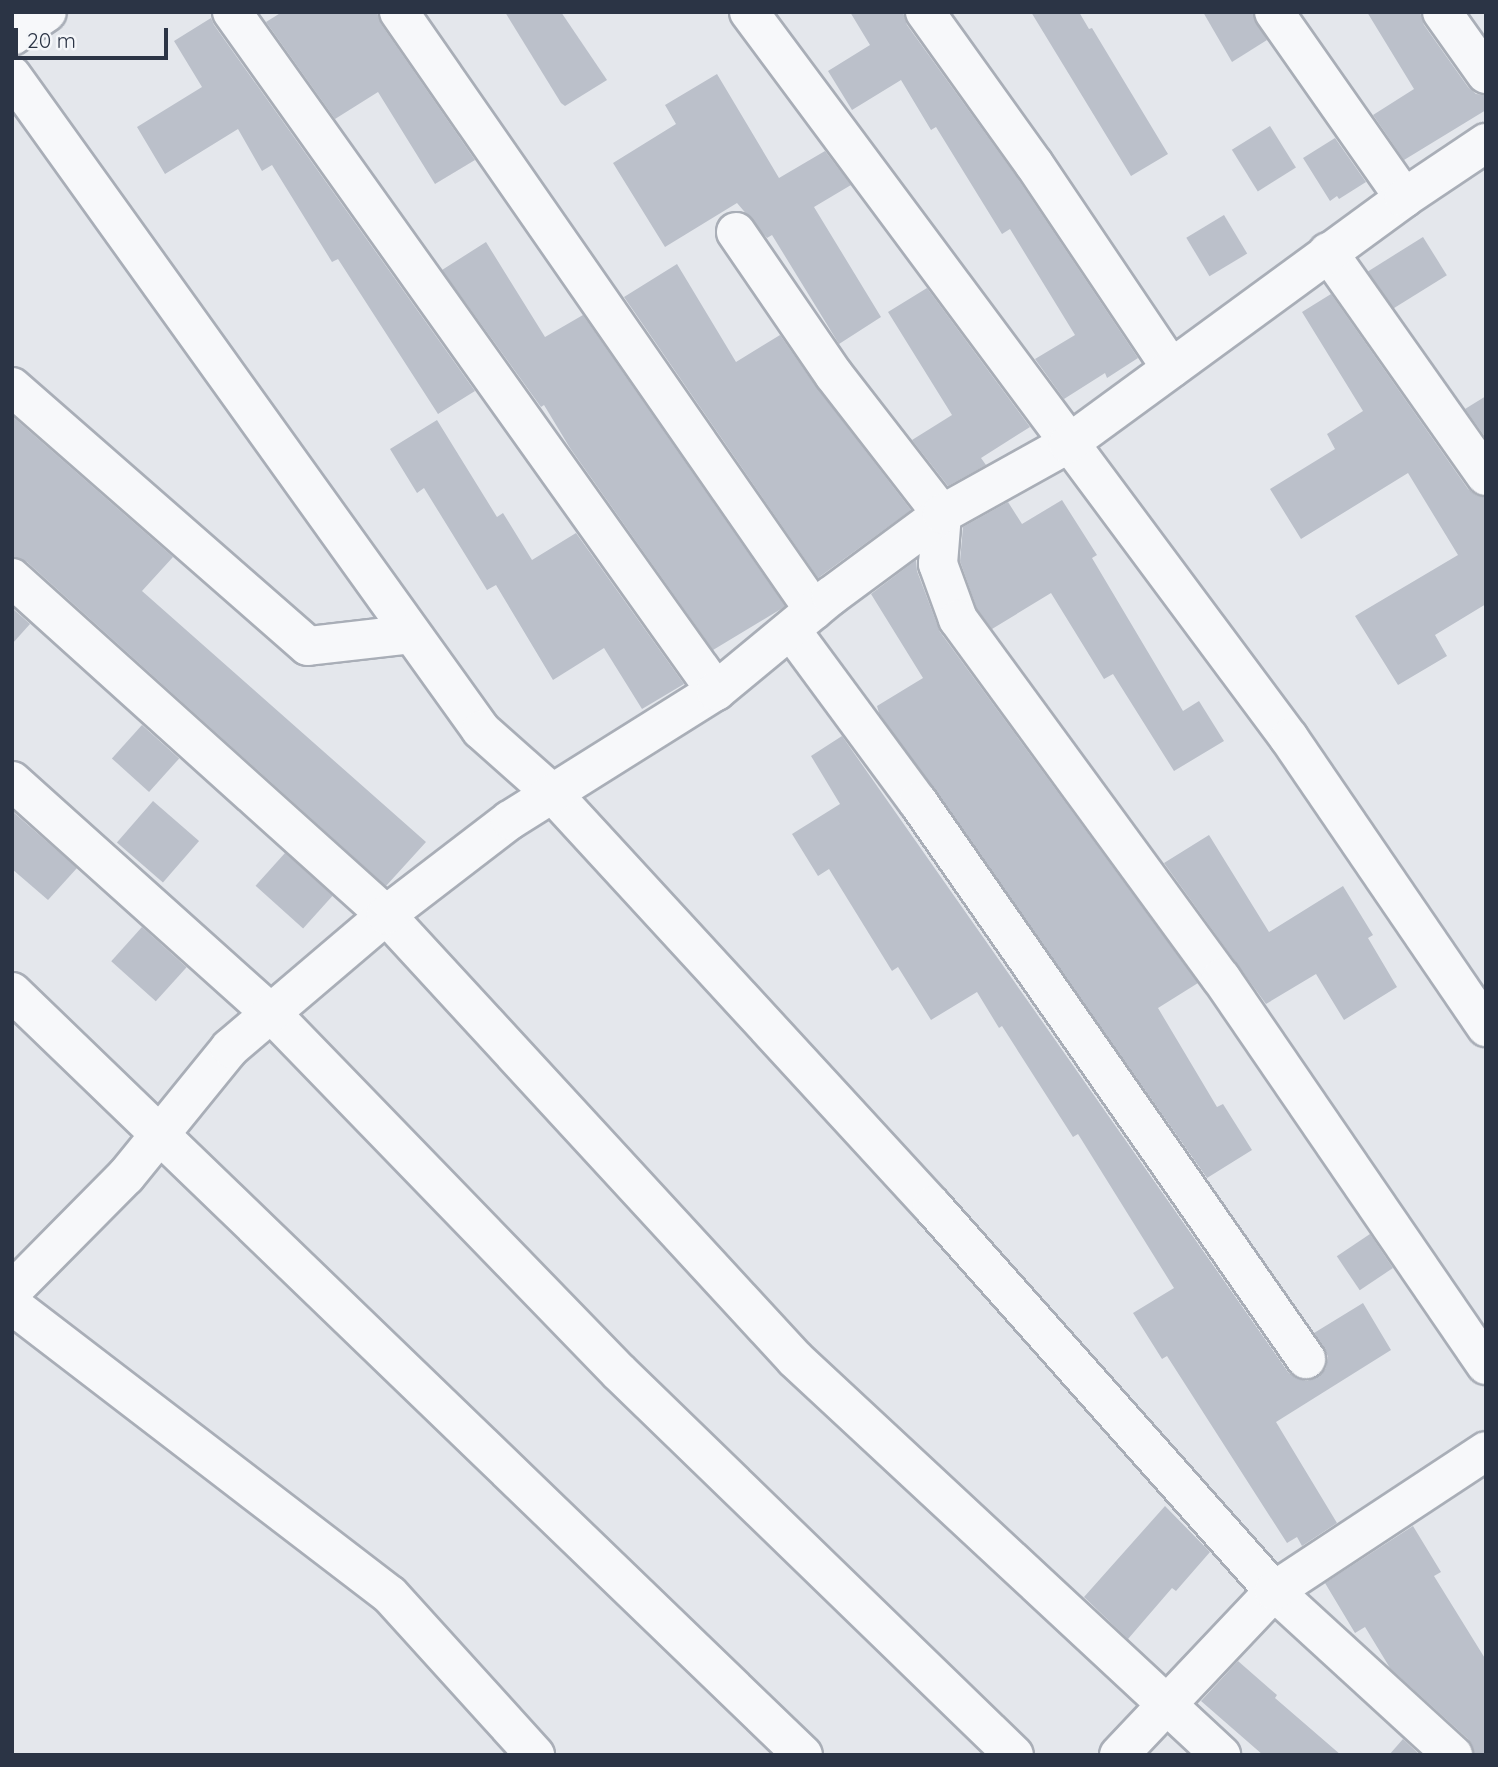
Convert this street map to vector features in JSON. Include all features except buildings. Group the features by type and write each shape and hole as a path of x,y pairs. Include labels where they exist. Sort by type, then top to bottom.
{"street":[{"path":"12,36 47,12"},
{"path":"232,12 716,691"},
{"path":"399,12 803,620 918,802 1306,1359"},
{"path":"749,12 1289,738 1486,1027"},
{"path":"925,12 1034,164 1171,368"},
{"path":"1274,12 1404,198"},
{"path":"1442,12 1486,74"},
{"path":"12,76 481,730 552,793 932,1206 1274,1591 1453,1755"},
{"path":"12,1291 125,1176 230,1048 386,915 510,820 716,691 803,620 942,514 1068,444 1328,252 1486,143"},
{"path":"736,232 834,374 942,514 938,564 958,619 1221,978 1486,1365"},
{"path":"1328,252 1486,476"},
{"path":"12,387 308,646 411,634"},
{"path":"12,578 386,915 795,1360 1221,1755"},
{"path":"12,782 271,1013 619,1372 1014,1755"},
{"path":"12,992 803,1755"},
{"path":"12,1305 390,1595 535,1755"},
{"path":"1119,1755 1274,1591 1486,1451"}]}
